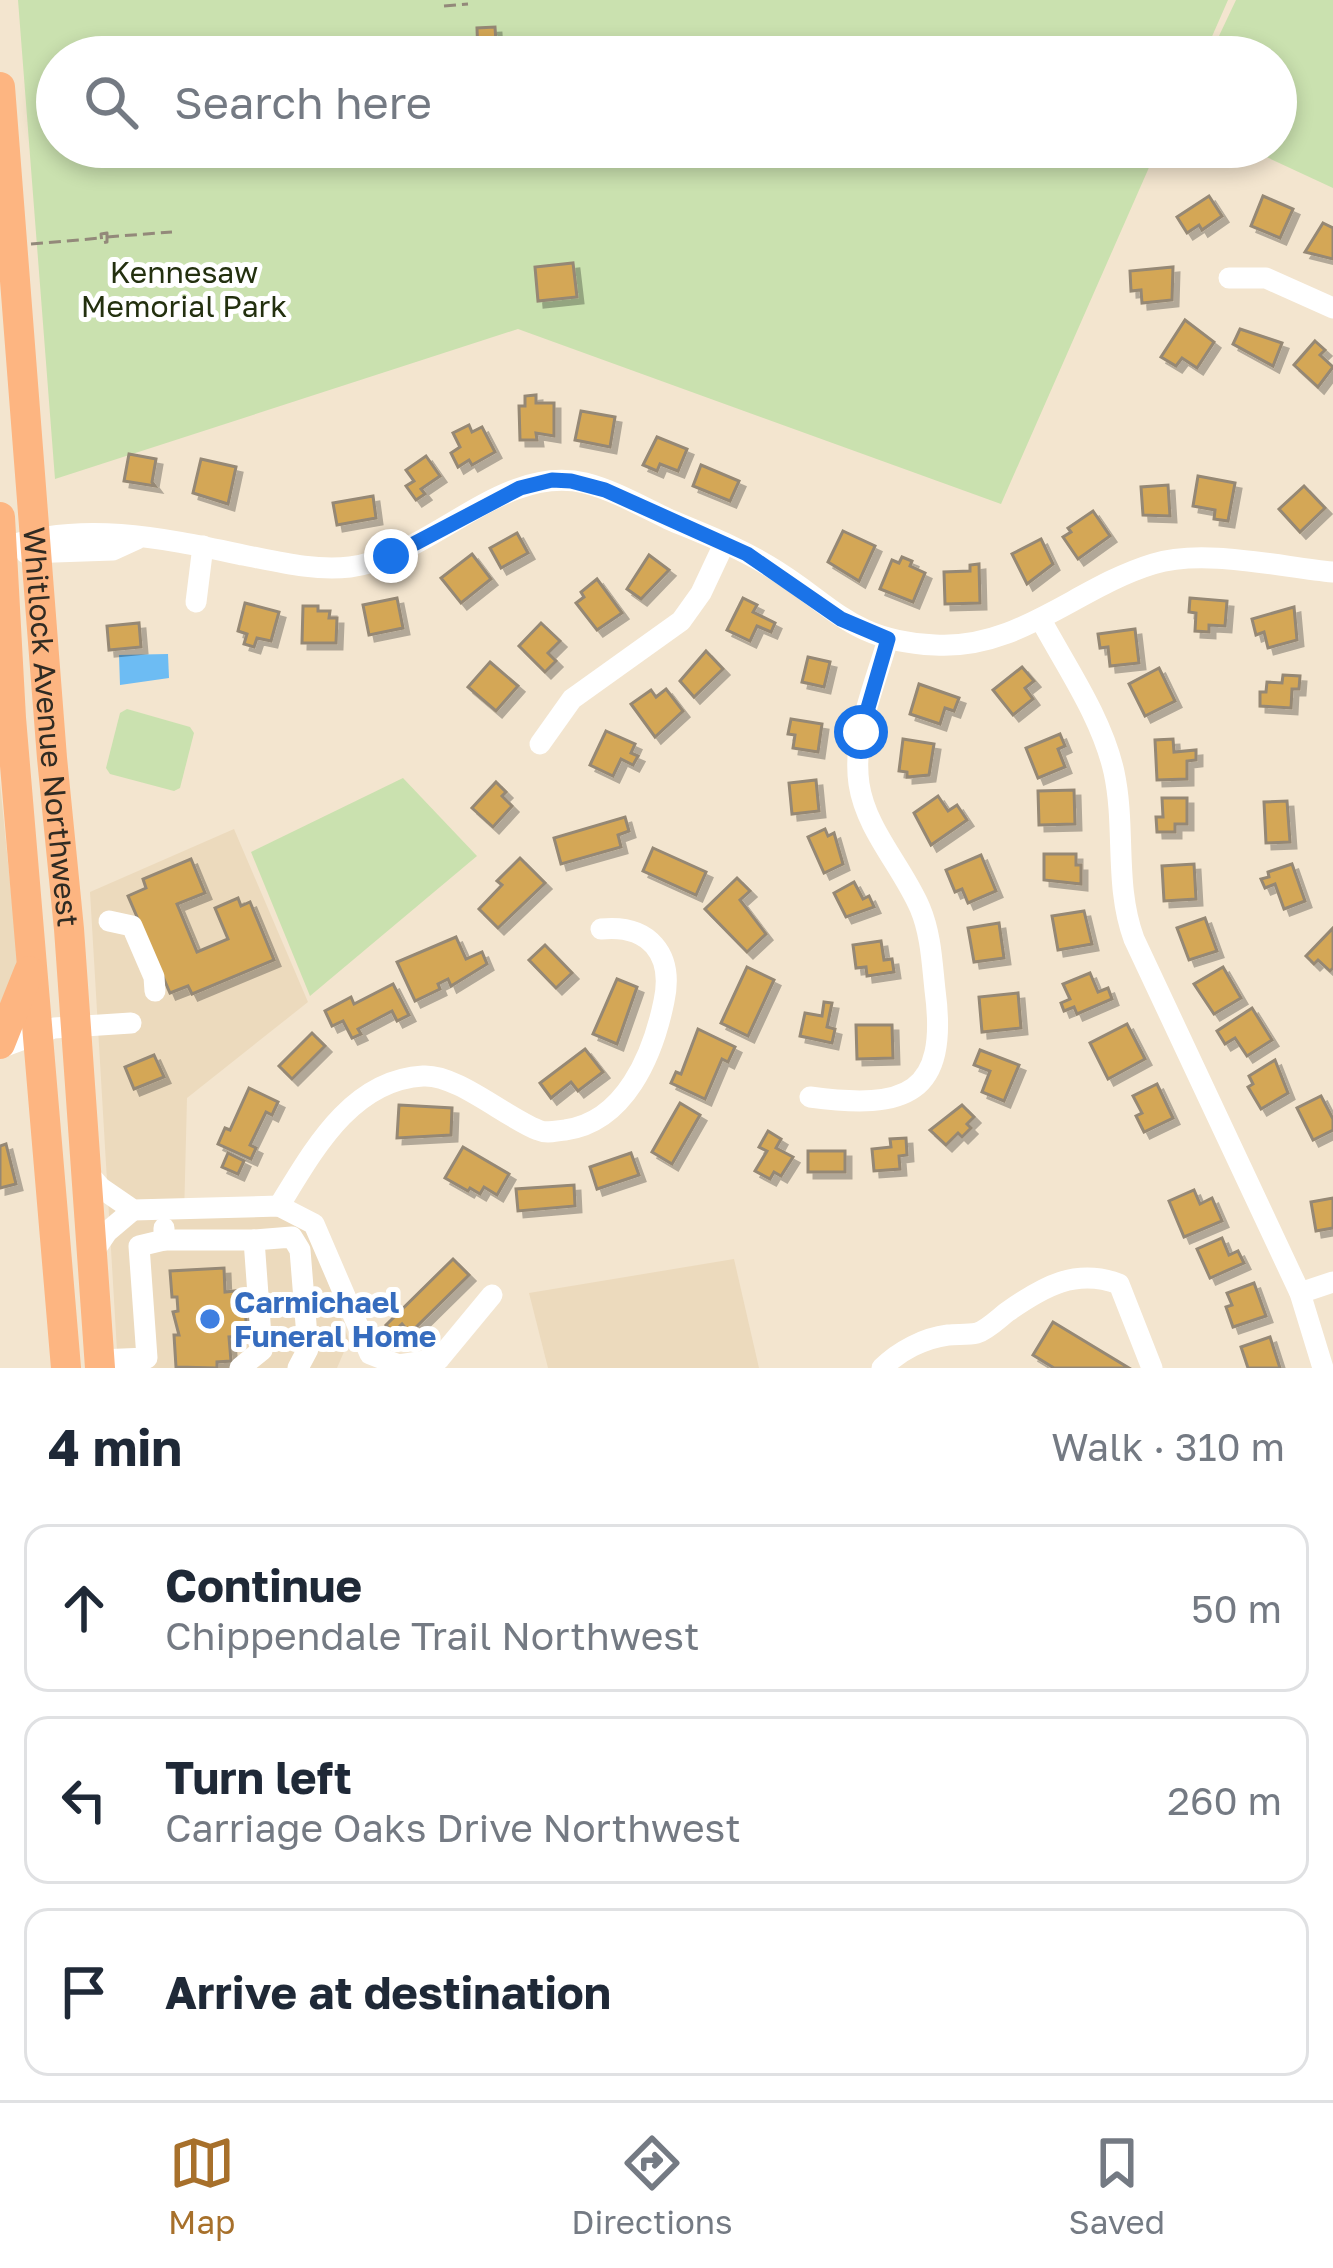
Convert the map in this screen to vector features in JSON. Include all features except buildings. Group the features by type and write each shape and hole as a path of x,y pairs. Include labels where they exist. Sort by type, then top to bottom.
{"highway":[{"name":"Whitlock Avenue Northwest","path":"0,87 35,546 57,1028 43,1077 66,1368"},
{"name":"Whitlock Avenue Northwest","path":"1,538 33,953 57,1028 85,1169 99,1364"},
{"path":"20,807 44,887 72,1188 90,1245"},
{"path":"33,953 0,1049 43,1077"}],"street":[{"path":"1229,278 1266,278 1333,308"},
{"path":"1,538 35,546 113,550 137,539 203,546 298,566 354,566 405,550 520,488 552,480 605,490 724,544 767,565 841,619 888,639 958,646 1007,635 1133,571 1178,558 1333,572"},
{"path":"540,744 572,699 681,621 701,593 724,544"},
{"path":"196,602 203,546"},
{"path":"1041,620 1094,719 1113,770 1121,887 1134,940 1300,1293 1323,1368"},
{"path":"811,1097 867,1104 891,1100 919,1084 940,1044 924,919 869,818 858,776 861,732 888,639"},
{"path":"110,921 132,926 154,977 155,991"},
{"path":"279,1206 340,1115 403,1080 426,1075 444,1080 543,1133 581,1128 602,1118 634,1082 656,1030 667,976 664,960 647,936 621,927 601,929"},
{"path":"0,1049 57,1028 130,1023"},
{"path":"85,1169 100,1188 134,1210 279,1206 314,1224 370,1354 399,1365 442,1364 493,1295"},
{"path":"164,1209 164,1240"},
{"path":"90,1245 134,1210"},
{"path":"99,1364 154,1363 139,1246 164,1240 292,1237 300,1250 308,1349 298,1368"},
{"path":"241,1368 262,1350 254,1240"},
{"path":"883,1368 894,1356 943,1335 979,1333 1015,1306 1077,1275 1119,1284 1152,1368"},
{"path":"1300,1293 1333,1282"}],"path":[{"path":"444,6 468,4"},
{"path":"22,244 172,232"}],"shaded area":[{"path":"0,783 19,972 0,1010"},
{"path":"234,829 308,1002 187,1098 184,1217 282,1214 307,1225 349,1340 337,1368 118,1368 90,892"},
{"path":"734,1259 759,1368 548,1368 529,1293"}],"green space":[{"name":"Kennesaw Memorial Park","path":"18,0 1228,0 1212,36 36,36 36,168 1149,168 1001,504 518,329 55,479"},
{"path":"1236,0 1333,0 1333,188 1290,168 1297,168 1297,36 1219,36"},
{"path":"127,709 190,727 194,733 180,788 174,791 110,774 106,768 120,713"},
{"path":"403,778 477,856 310,996 251,852"}],"water":[{"path":"168,654 169,678 120,685 119,655"}],"place":[{"name":"Carmichael Funeral Home","path":"210,1319"}],"route":[{"path":"391,556 532,484 571,481 605,490 767,565 841,619 888,639 861,732"}]}
